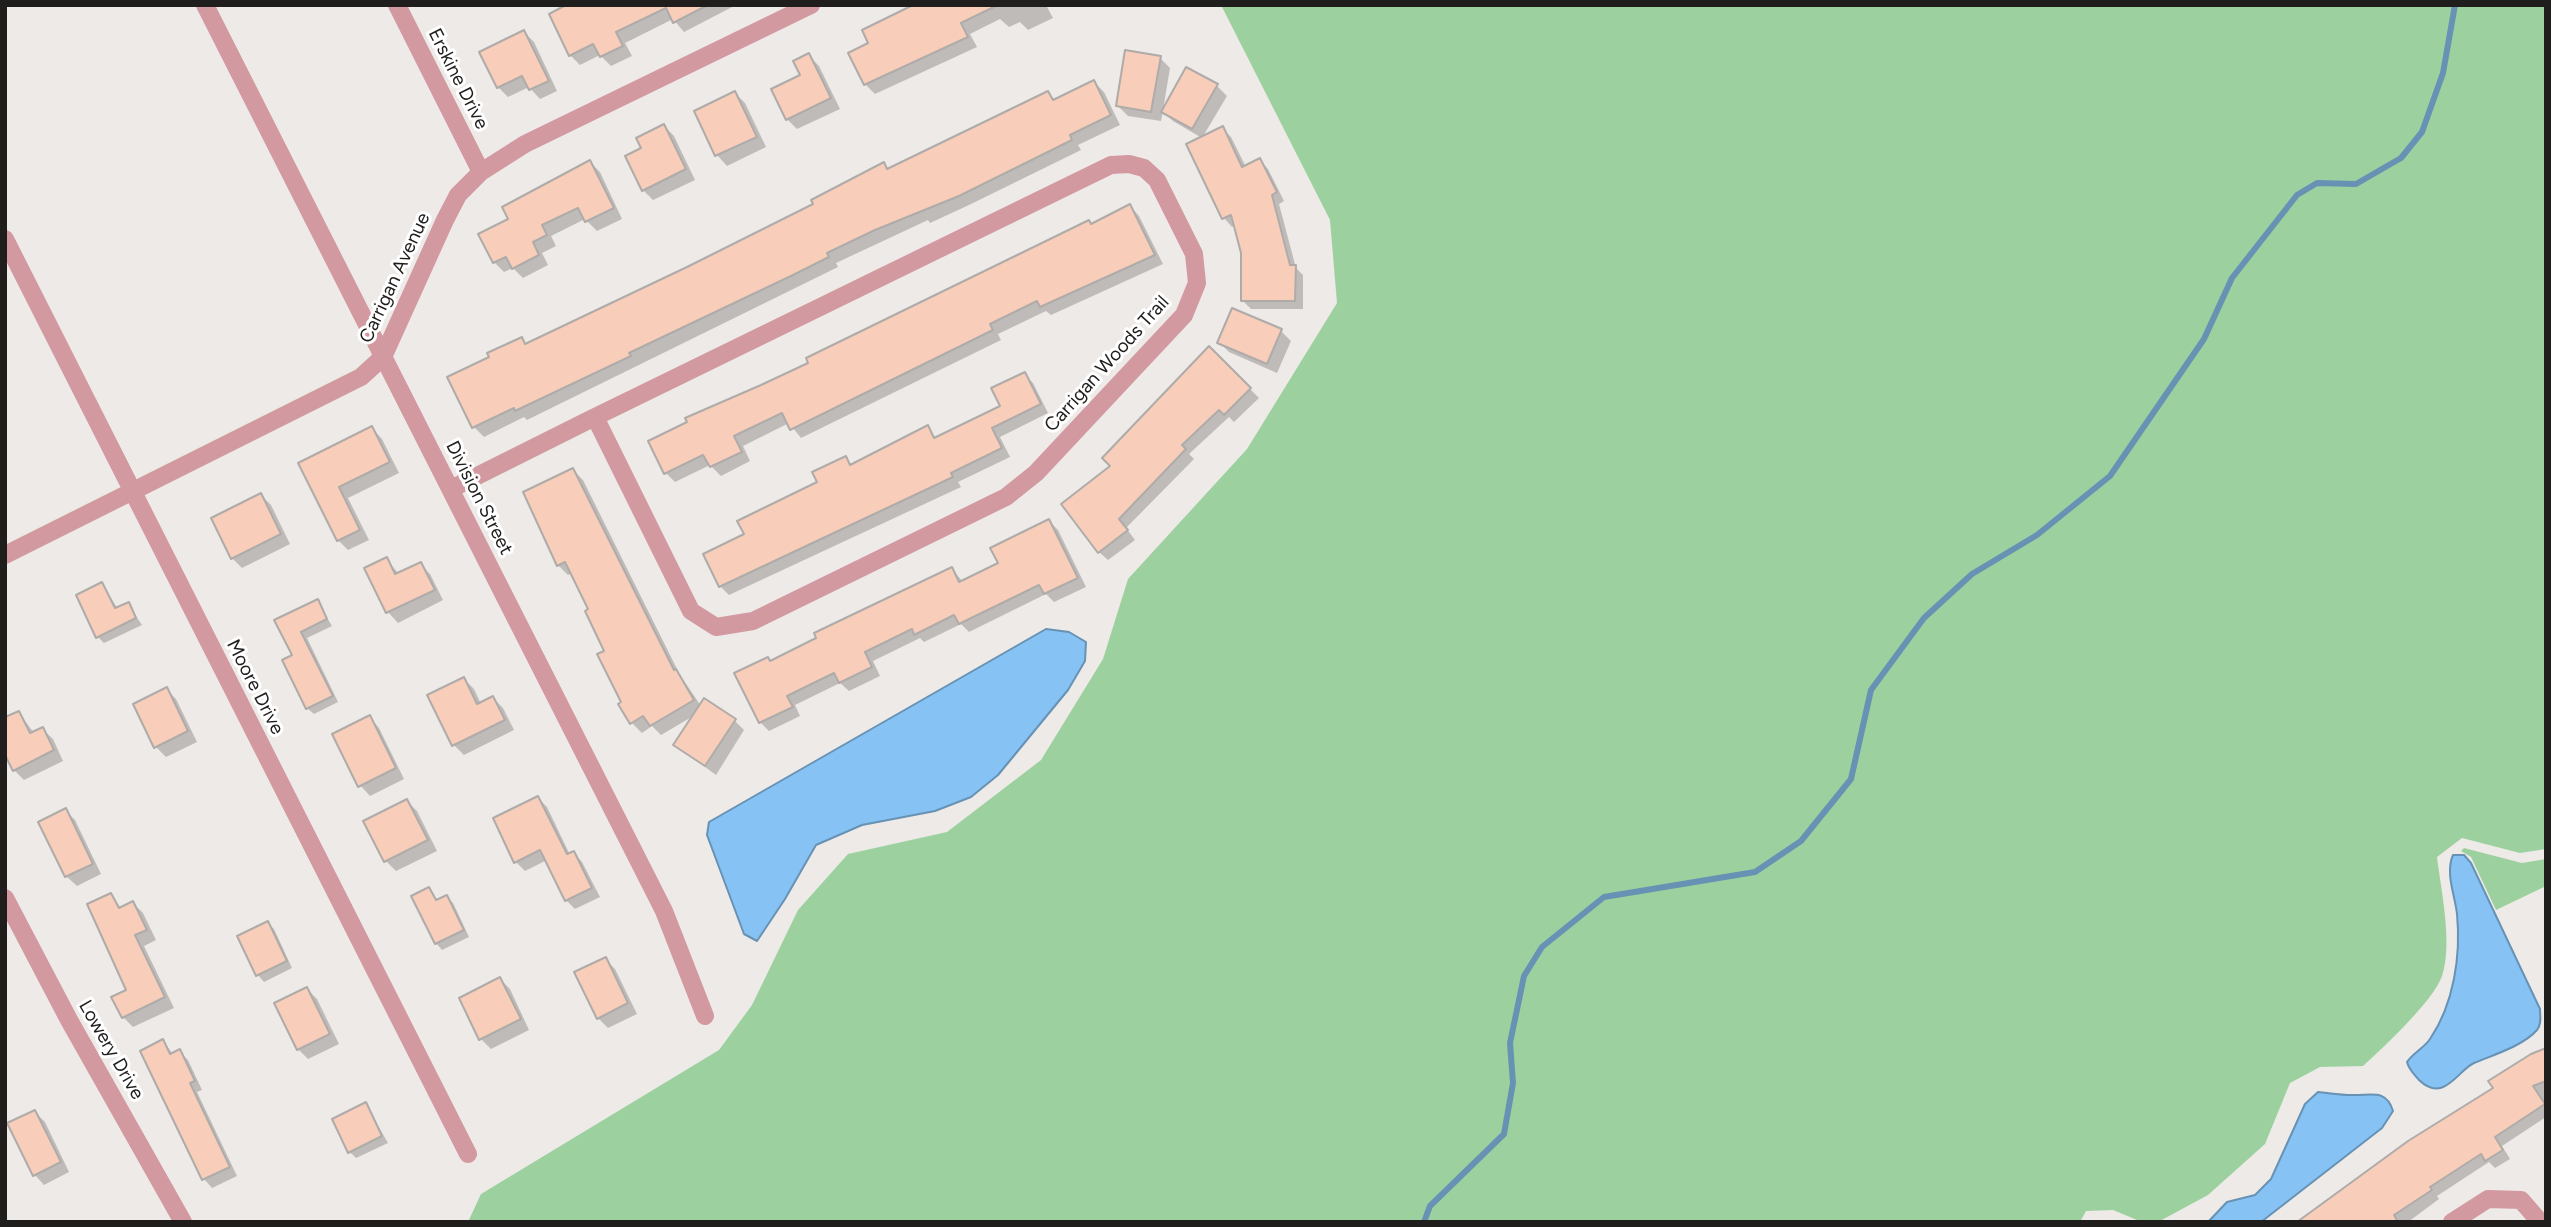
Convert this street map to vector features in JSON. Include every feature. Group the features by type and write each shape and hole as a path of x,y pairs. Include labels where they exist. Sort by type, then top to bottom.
{"street":[{"name":"Division Street","path":"205,5 664,911 705,1016"},
{"name":"Erskine Drive","path":"397,5 481,172"},
{"name":"Carrigan Avenue","path":"5,555 361,377 383,357 458,195 481,172 526,144 811,5"},
{"name":"Carrigan Woods Trail","path":"451,489 596,417 1111,165 1129,164 1144,168 1157,180 1194,254 1197,283 1184,316 1026,481 1006,498 753,621 716,627 691,611 596,417"},
{"name":"Moore Drive","path":"5,239 468,1154"},
{"name":"Lowery Drive","path":"5,898 69,1020 183,1222"},
{"path":"2452,1222 2488,1199 2521,1200 2540,1222"}],"green space":[{"path":"1221,5 2546,5 2546,849 2520,853 2462,838 2437,857 2445,917 2446,949 2442,976 2429,998 2363,1066 2320,1067 2290,1083 2265,1144 2208,1195 2158,1222 2142,1222 2113,1210 2086,1211 2080,1222 468,1222 481,1194 719,1050 752,1005 798,910 848,854 947,832 1041,760 1103,659 1128,579 1247,449 1337,303 1330,220"},
{"path":"2464,848 2522,863 2546,859 2546,886 2496,910 2471,857 2461,851"}],"water":[{"path":"1046,629 1069,632 1086,642 1085,661 1068,690 998,775 971,797 935,811 862,825 816,845 757,941 744,934 707,835 709,822"},
{"path":"2453,855 2464,855 2471,863 2540,1009 2540,1025 2524,1041 2474,1063 2450,1083 2436,1088 2419,1080 2407,1062 2428,1042 2438,1025 2454,979 2458,930 2450,877"},
{"path":"2318,1092 2382,1096 2393,1111 2382,1128 2261,1222 2208,1222 2227,1202 2255,1195 2271,1179 2305,1104"}],"building":[{"path":"566,5 708,5 673,23 666,8 616,32 623,46 600,57 593,44 569,56 549,14"},
{"path":"913,5 998,5 961,23 968,37 864,85 848,53 868,43 862,30"},
{"path":"524,30 549,81 529,90 522,76 497,88 479,52"},
{"path":"1125,50 1161,56 1151,112 1116,106"},
{"path":"809,53 831,98 786,120 771,89 800,75 793,61"},
{"path":"1186,67 1218,84 1192,129 1161,112"},
{"path":"1094,80 1111,115 1070,135 1072,140 959,196 827,253 829,257 629,353 631,356 515,411 514,408 472,428 447,377 489,357 487,353 522,337 525,344 687,267 813,204 811,200 884,162 887,169 1048,91 1053,100"},
{"path":"735,91 757,137 715,156 694,111"},
{"path":"664,124 686,169 642,191 625,156 641,148 636,138"},
{"path":"1223,126 1242,167 1260,158 1277,192 1272,195 1290,265 1296,265 1295,301 1241,301 1241,253 1231,215 1222,219 1186,144"},
{"path":"590,160 614,208 585,222 578,208 542,225 547,235 533,242 539,255 512,269 506,257 493,263 478,234 508,219 502,207"},
{"path":"1130,204 1155,255 1040,307 1037,301 990,324 993,330 790,430 782,413 734,436 742,452 710,467 703,455 664,474 648,441 687,422 685,418 808,363 806,358 1089,220 1091,224"},
{"path":"1232,308 1282,329 1267,364 1217,343"},
{"path":"1209,346 1251,388 1224,415 1219,410 1182,445 1186,449 1119,519 1128,530 1098,553 1061,504 1110,466 1102,458"},
{"path":"1025,372 1041,404 992,428 1002,448 951,473 953,477 719,587 703,554 744,534 737,521 817,482 812,472 846,456 850,465 928,425 934,438 1000,406 991,388"},
{"path":"372,426 390,462 339,487 360,530 337,541 298,463"},
{"path":"573,468 674,670 676,669 694,700 650,726 643,716 630,724 618,704 621,702 597,654 604,651 585,611 588,609 565,562 557,566 523,492"},
{"path":"261,493 281,534 231,559 211,518"},
{"path":"1049,519 1078,578 1044,594 1039,585 959,624 954,615 914,635 912,629 865,652 872,667 839,683 834,673 787,696 793,707 759,723 734,673 768,657 770,661 816,638 814,633 952,567 959,582 998,563 990,548"},
{"path":"387,557 395,574 421,562 435,590 386,613 364,568"},
{"path":"102,582 115,608 129,602 136,618 96,638 76,595"},
{"path":"318,599 327,619 301,632 333,696 306,709 282,660 292,655 274,620"},
{"path":"464,677 477,704 493,696 505,720 452,746 427,695"},
{"path":"167,687 188,731 154,748 133,704"},
{"path":"704,698 736,719 705,766 673,745"},
{"path":"19,711 30,733 43,727 54,750 13,771 5,755 5,717"},
{"path":"370,715 396,768 358,787 332,734"},
{"path":"538,796 567,854 574,851 592,888 565,901 540,850 514,863 493,818"},
{"path":"407,799 428,840 384,862 363,821"},
{"path":"66,808 93,864 65,877 38,822"},
{"path":"429,887 436,900 447,895 464,930 435,944 411,896"},
{"path":"111,893 119,908 133,901 147,930 135,935 165,997 122,1018 111,997 126,990 87,904"},
{"path":"268,921 287,961 256,976 237,936"},
{"path":"606,957 628,1003 597,1019 574,972"},
{"path":"500,977 521,1019 479,1040 459,998"},
{"path":"307,987 330,1034 297,1050 274,1003"},
{"path":"163,1039 170,1054 180,1049 195,1081 190,1083 230,1167 202,1180 140,1051"},
{"path":"2546,1048 2546,1081 2533,1086 2545,1104 2495,1137 2503,1150 2485,1161 2481,1154 2430,1187 2432,1190 2394,1215 2398,1222 2297,1222 2408,1141 2493,1088 2488,1081 2531,1054"},
{"path":"366,1102 382,1136 348,1153 332,1119"},
{"path":"35,1110 61,1162 33,1176 7,1123"}],"waterway":[{"path":"1424,1222 1430,1206 1504,1134 1513,1083 1510,1043 1524,976 1542,947 1604,897 1755,872 1801,841 1851,779 1871,690 1924,618 1972,574 2037,535 2110,476 2204,339 2232,278 2297,195 2317,183 2356,184 2401,158 2422,132 2443,73 2455,5"}]}
